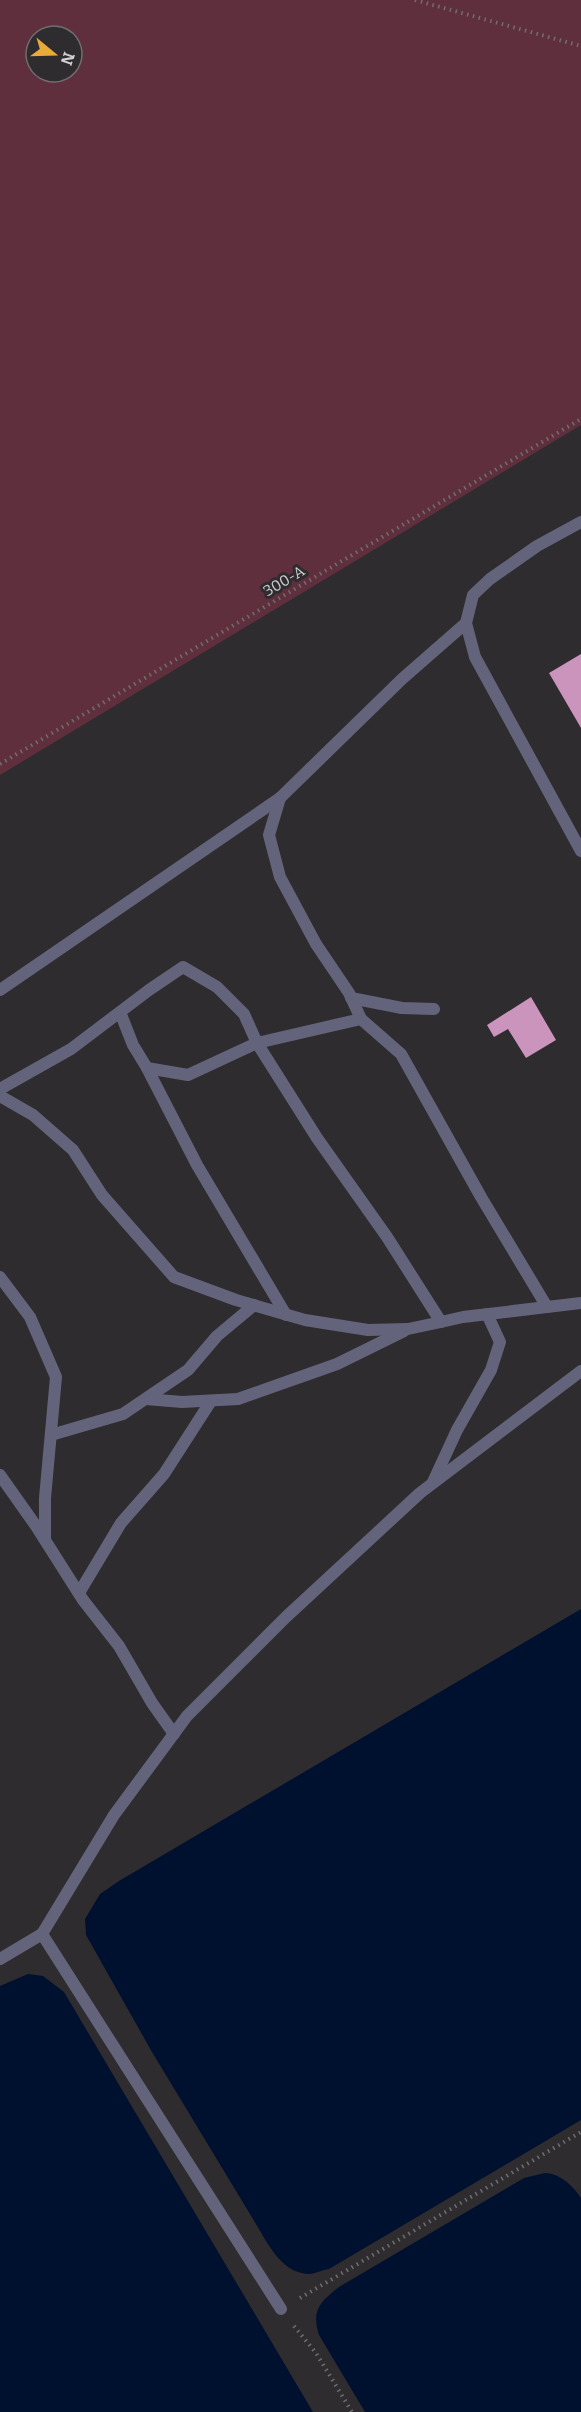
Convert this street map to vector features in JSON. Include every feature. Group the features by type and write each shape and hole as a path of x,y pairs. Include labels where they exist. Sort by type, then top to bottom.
{"lane":[{"path":"581,522 537,546 490,579 473,595 466,623 475,657 581,851"},
{"path":"0,990 280,798 402,679 466,623"},
{"path":"280,798 269,835 280,877 316,944 351,998 361,1019 401,1054 481,1197 547,1307"},
{"path":"0,1089 71,1049 183,967 217,987 244,1014 257,1043 317,1138 387,1236 441,1322"},
{"path":"351,998 402,1008 434,1009"},
{"path":"120,1012 133,1045 196,1165 286,1315"},
{"path":"147,1068 188,1075 257,1043 361,1019"},
{"path":"0,1096 33,1115 73,1150 102,1195 174,1277 286,1315 368,1330 408,1329 487,1314 581,1303"},
{"path":"0,1277 30,1317 56,1377 45,1498 45,1540"},
{"path":"51,1435 123,1414 188,1370 217,1336 254,1305"},
{"path":"433,1483 457,1430 491,1370 500,1342 487,1314"},
{"path":"146,1399 182,1402 238,1399 337,1364 408,1329"},
{"path":"0,1959 42,1934 114,1815 187,1716 286,1617 433,1483 581,1371"},
{"path":"79,1593 121,1523 164,1474 211,1401"},
{"path":"0,1475 79,1593 119,1646 152,1703 174,1734"},
{"path":"42,1934 281,2309"}],"path":[{"path":"415,0 581,46"},
{"name":"300-A","path":"0,764 581,419"},
{"path":"352,2412 316,2353 281,2309 581,2132"}],"shaded area":[{"path":"0,0 581,0 581,425 0,775"}],"water":[{"path":"581,1609 581,2120 329,2269 310,2274 293,2270 279,2259 268,2244 152,2052 86,1935 85,1919 100,1894 119,1881"},
{"path":"28,1974 43,1976 64,1992 313,2412 0,2412 0,1986"},
{"path":"545,2173 566,2181 581,2198 581,2412 365,2412 319,2335 316,2319 322,2302 339,2287 524,2178"}],"building":[{"path":"581,654 581,728 549,673"},
{"path":"531,997 556,1040 526,1058 508,1029 494,1037 487,1025"}]}
